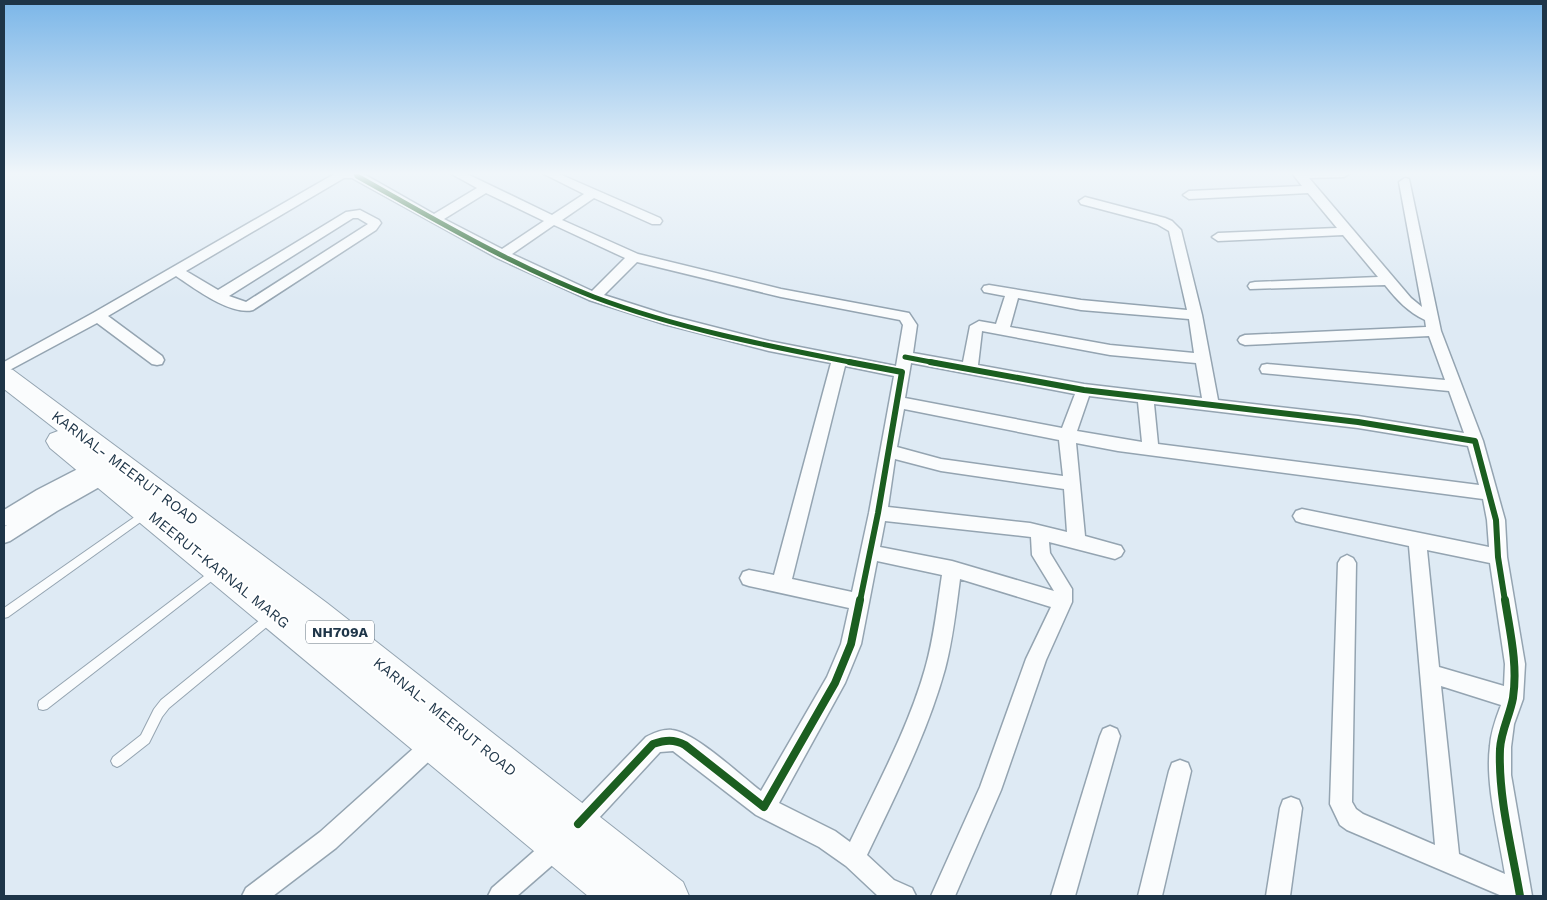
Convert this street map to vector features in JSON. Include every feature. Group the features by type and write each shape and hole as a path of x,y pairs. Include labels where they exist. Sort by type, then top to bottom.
{"highway":[{"name":"KARNAL- MEERUT ROAD","path":"4,376 108,467 316,613 670,896"},
{"name":"MEERUT-KARNAL MARG","path":"4,396 108,467 148,512 556,847 619,896"}],"street":[{"path":"4,368 273,215"},
{"path":"219,296 350,215"},
{"path":"177,270 239,307 248,307 372,227 375,223 362,215"},
{"path":"427,215 502,255 594,297 707,331 769,346 839,359 970,368 1084,390 1358,422 1475,441"},
{"path":"434,219 441,215"},
{"path":"542,215 634,257 781,293 904,316 910,325 878,513 850,644 835,683 764,807"},
{"path":"502,255 560,215"},
{"path":"642,215 656,221"},
{"path":"1138,215 1161,221 1175,230 1195,316 1211,405"},
{"path":"1333,215 1406,302 1432,324"},
{"path":"1412,215 1432,324 1453,386 1475,441 1496,520 1498,557 1515,664 1514,700 1500,747 1500,776 1520,894"},
{"path":"1218,237 1347,232"},
{"path":"594,297 634,257"},
{"path":"1255,286 1388,281"},
{"path":"989,289 1081,305 1195,316"},
{"path":"1002,330 1012,294"},
{"path":"98,316 157,360"},
{"path":"1245,340 1432,324"},
{"path":"970,368 976,327 1110,350 1203,359"},
{"path":"780,585 839,359"},
{"path":"1267,369 1453,386"},
{"path":"1077,541 1067,435 1084,390"},
{"path":"1145,397 1151,449"},
{"path":"897,402 1067,435 1151,449 1490,493"},
{"path":"888,451 942,465 1072,484"},
{"path":"4,520 43,495 108,467"},
{"path":"4,536 108,467"},
{"path":"878,513 993,525 1039,532 1115,551"},
{"path":"1302,516 1498,557"},
{"path":"943,896 990,790 1036,659 1063,602 1063,588 1041,555 1039,532"},
{"path":"1417,540 1448,861"},
{"path":"870,552 952,569 1063,602"},
{"path":"1347,563 1343,811 1355,822 1520,894"},
{"path":"854,858 906,746 931,680 942,640 952,569"},
{"path":"749,578 860,602"},
{"path":"1430,673 1514,700"},
{"path":"1068,896 1063,896 1110,736"},
{"path":"578,824 653,744 665,739 676,740 764,807 827,838 854,858 886,888 904,896"},
{"path":"254,896 328,840 432,745"},
{"path":"1150,896 1180,771"},
{"path":"1279,896 1291,808"},
{"path":"500,896 556,847"}],"lane":[{"path":"4,614 148,512"},
{"path":"43,705 220,570"},
{"path":"117,761 145,738 164,704 274,615"}],"cycle path":[{"path":"428,215 535,271 594,297 664,319 769,346 902,372 878,513 851,644 835,683 764,807 685,745 677,741 666,740 653,744 578,824"},
{"path":"905,357 1084,390 1358,422 1475,441 1496,520 1498,557 1515,664 1513,699 1504,724 1500,747 1500,775 1520,896"}]}
